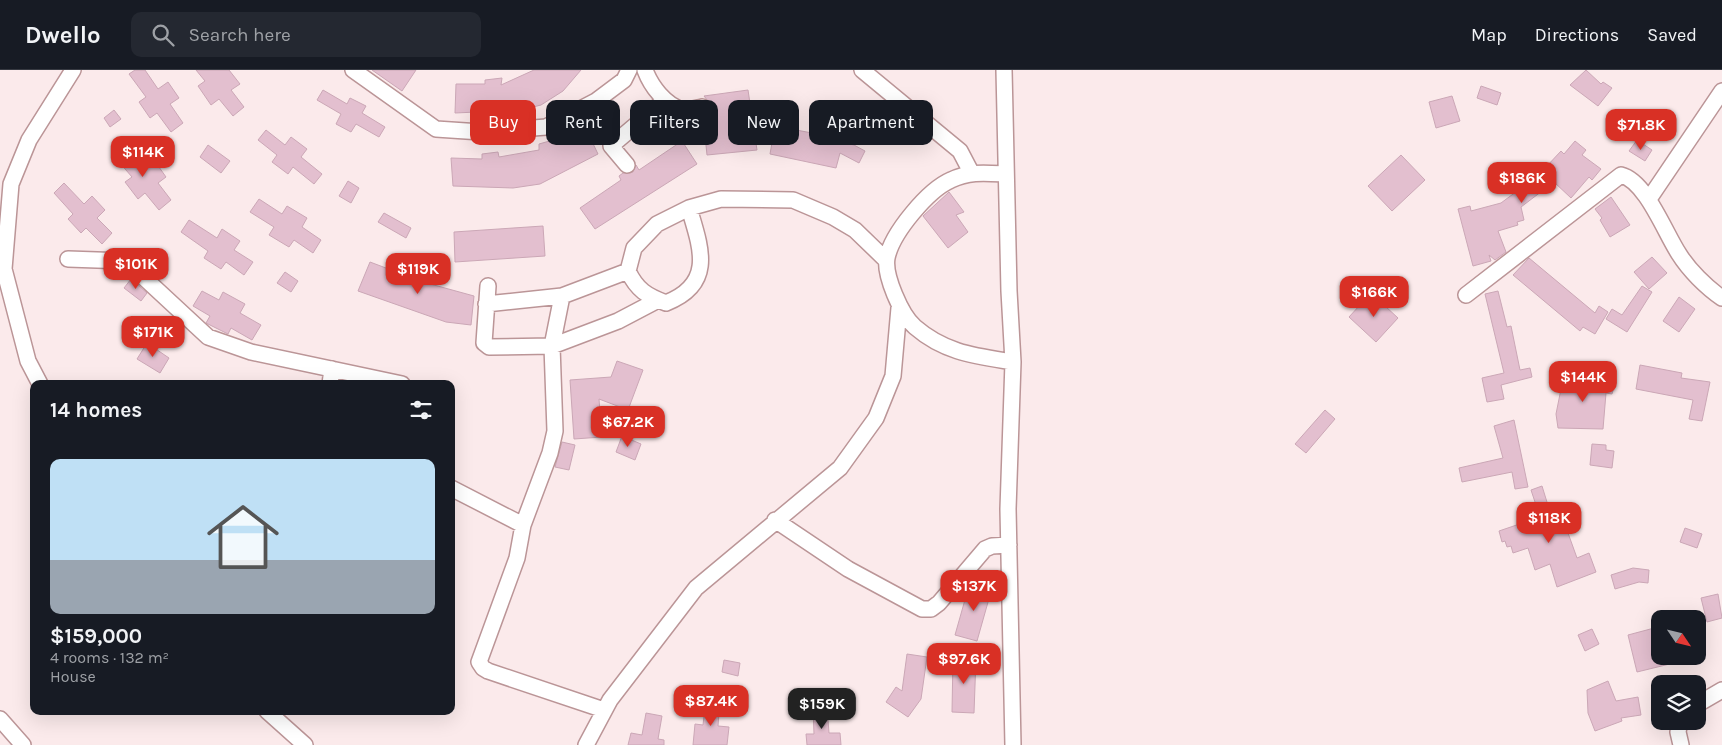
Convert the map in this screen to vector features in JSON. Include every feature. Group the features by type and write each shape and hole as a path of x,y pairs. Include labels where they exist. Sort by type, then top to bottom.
{"street":[{"path":"38,380 28,361 4,269 11,184 29,140 73,70"},
{"path":"353,70 436,129 481,132 546,127 596,101 624,80 629,70"},
{"path":"645,70 648,78 664,100"},
{"path":"862,70 960,151 971,172"},
{"path":"1004,70 1008,291 1013,362 1009,545 1013,745"},
{"path":"1649,199 1722,91"},
{"path":"627,165 611,146 630,130"},
{"path":"886,260 892,243 927,197 949,180 971,172 1006,174"},
{"path":"1466,295 1621,175 1626,177 1649,199 1680,256 1722,298"},
{"path":"586,745 604,710 696,588 775,520 840,468 876,418 893,376 899,308 886,260 855,230 833,217 793,200 721,199 689,208 657,224 634,248 628,271 635,286 646,295 666,303 683,296 694,284 702,266 700,245 689,208"},
{"path":"68,259 126,261 208,337 331,376 366,380"},
{"path":"486,304 562,296 628,271"},
{"path":"488,286 484,343 486,346 496,348 552,346 618,321 658,300"},
{"path":"562,296 552,346 555,431 550,453 523,525 517,558 479,662 488,671 604,710"},
{"path":"899,308 914,326 960,354 1013,362"},
{"path":"455,490 523,525"},
{"path":"775,520 848,569 922,609 931,609 939,603 985,549 992,546 1009,545"},
{"path":"1706,699 1722,690"},
{"path":"271,715 305,745"},
{"path":"0,719 23,745"},
{"path":"1678,730 1681,745"}],"building":[{"path":"135,70 145,70 158,89 168,82 179,98 170,104 183,123 171,132 157,113 150,118 139,102 146,97 129,74"},
{"path":"196,70 229,70 240,84 231,90 244,107 233,116 219,99 211,105 198,86 205,81"},
{"path":"372,70 416,70 402,91"},
{"path":"534,70 581,70 563,91 546,100 541,105 536,106 536,100 470,100 470,112 455,113 456,84 485,84 485,80 502,78 501,85"},
{"path":"1586,70 1601,84 1603,82 1612,88 1598,106 1570,85"},
{"path":"1481,86 1501,93 1497,105 1477,98"},
{"path":"323,90 347,104 350,98 366,106 362,113 385,127 379,137 356,124 351,132 336,124 341,114 317,100"},
{"path":"748,90 750,100 728,100 728,145 756,145 757,150 707,155 706,145 718,145 718,100 707,100 704,96"},
{"path":"1452,96 1460,121 1436,128 1429,102"},
{"path":"114,110 121,119 110,127 104,118"},
{"path":"266,130 285,145 291,137 307,149 301,157 322,174 314,184 293,167 288,174 272,162 277,155 258,140"},
{"path":"799,131 809,132 809,145 854,145 865,151 859,163 840,153 836,168 770,154 772,145 799,145"},
{"path":"1637,140 1652,150 1645,161 1629,151"},
{"path":"1575,141 1586,150 1582,155 1601,169 1592,180 1589,177 1571,198 1554,182 1521,207 1524,220 1517,222 1518,225 1498,231 1506,252 1495,260 1489,255 1491,261 1473,266 1458,209 1470,206 1471,211 1501,203 1548,168 1546,167 1561,151 1564,154"},
{"path":"546,142 546,145 594,145 598,154 540,184 513,188 453,186 451,158 482,159 482,154 498,152 499,157 539,150 539,144"},
{"path":"125,145 144,167 154,160 166,177 158,183 171,200 159,210 145,193 138,199 125,182 132,177 113,155"},
{"path":"208,145 230,161 221,173 200,157"},
{"path":"676,145 685,145 697,164 595,229 580,208 621,180 619,176 623,173 633,172 636,165 639,170"},
{"path":"1401,155 1425,180 1392,211 1368,186"},
{"path":"348,181 359,188 351,203 339,196"},
{"path":"64,183 84,204 92,196 105,210 97,218 112,233 102,244 86,228 81,233 68,219 73,214 54,193"},
{"path":"949,192 964,212 956,215 968,232 948,248 923,216"},
{"path":"1611,197 1630,225 1610,237 1600,220 1602,218 1595,209"},
{"path":"259,199 282,214 287,206 307,218 302,227 321,240 313,253 294,240 289,247 269,235 274,227 250,212"},
{"path":"384,213 411,228 406,238 378,222"},
{"path":"189,220 217,238 222,229 240,241 234,250 253,262 244,275 226,262 221,269 204,258 208,251 181,232"},
{"path":"543,226 545,256 455,262 454,232"},
{"path":"1652,257 1667,273 1649,289 1634,272"},
{"path":"1529,258 1595,313 1599,306 1608,312 1595,334 1583,327 1580,331 1513,275"},
{"path":"370,262 423,282 474,296 471,325 446,322 358,291"},
{"path":"285,272 298,281 291,292 277,283"},
{"path":"131,279 147,293 141,301 124,288"},
{"path":"1642,286 1652,292 1627,332 1606,319 1612,309 1622,315"},
{"path":"202,291 219,300 223,292 245,304 240,313 261,325 252,340 231,328 228,334 206,323 210,316 193,306"},
{"path":"1498,291 1507,327 1511,326 1520,370 1530,368 1532,377 1501,385 1504,399 1487,402 1482,378 1504,373 1485,294"},
{"path":"1371,293 1398,318 1376,342 1349,317"},
{"path":"1679,297 1695,309 1679,332 1663,321"},
{"path":"147,343 169,358 160,373 137,359"},
{"path":"617,361 643,370 628,410 599,399 602,437 574,439 570,380 611,377"},
{"path":"1640,365 1682,373 1681,378 1710,382 1702,421 1689,419 1693,400 1636,389"},
{"path":"1579,376 1615,383 1612,394 1606,393 1603,429 1558,428 1556,414 1563,379 1577,381"},
{"path":"1325,410 1335,419 1306,453 1295,444"},
{"path":"1514,420 1528,487 1515,489 1512,472 1462,482 1459,468 1503,458 1494,426"},
{"path":"622,436 641,444 635,460 616,452"},
{"path":"562,442 575,445 569,470 555,467"},
{"path":"1592,444 1606,445 1606,450 1614,451 1612,468 1590,465"},
{"path":"1542,486 1551,515 1556,514 1559,522 1568,520 1572,532 1568,533 1577,558 1589,553 1596,572 1557,587 1550,564 1535,570 1528,548 1513,553 1511,546 1507,547 1505,541 1502,542 1499,531 1540,517 1531,490"},
{"path":"1685,528 1702,534 1697,548 1680,542"},
{"path":"1633,568 1649,570 1648,583 1639,582 1615,589 1611,575"},
{"path":"970,582 992,588 977,641 955,635"},
{"path":"1718,594 1722,618 1707,622 1706,610 1704,610 1701,598"},
{"path":"1592,629 1599,644 1585,651 1578,635"},
{"path":"1651,629 1651,665 1666,665 1637,672 1628,635"},
{"path":"907,654 927,657 921,699 908,717 886,702 896,687 902,691"},
{"path":"953,657 976,658 974,713 952,712"},
{"path":"724,660 740,663 738,676 722,672"},
{"path":"1608,681 1616,701 1638,697 1641,715 1621,718 1622,721 1595,731 1588,713 1587,690"},
{"path":"706,699 720,700 718,726 729,727 727,745 693,745 695,724 703,725"},
{"path":"827,706 829,733 840,733 841,745 807,745 806,734 814,734 813,707"},
{"path":"646,713 662,716 658,739 664,740 664,745 628,745 631,733 642,735"}]}
